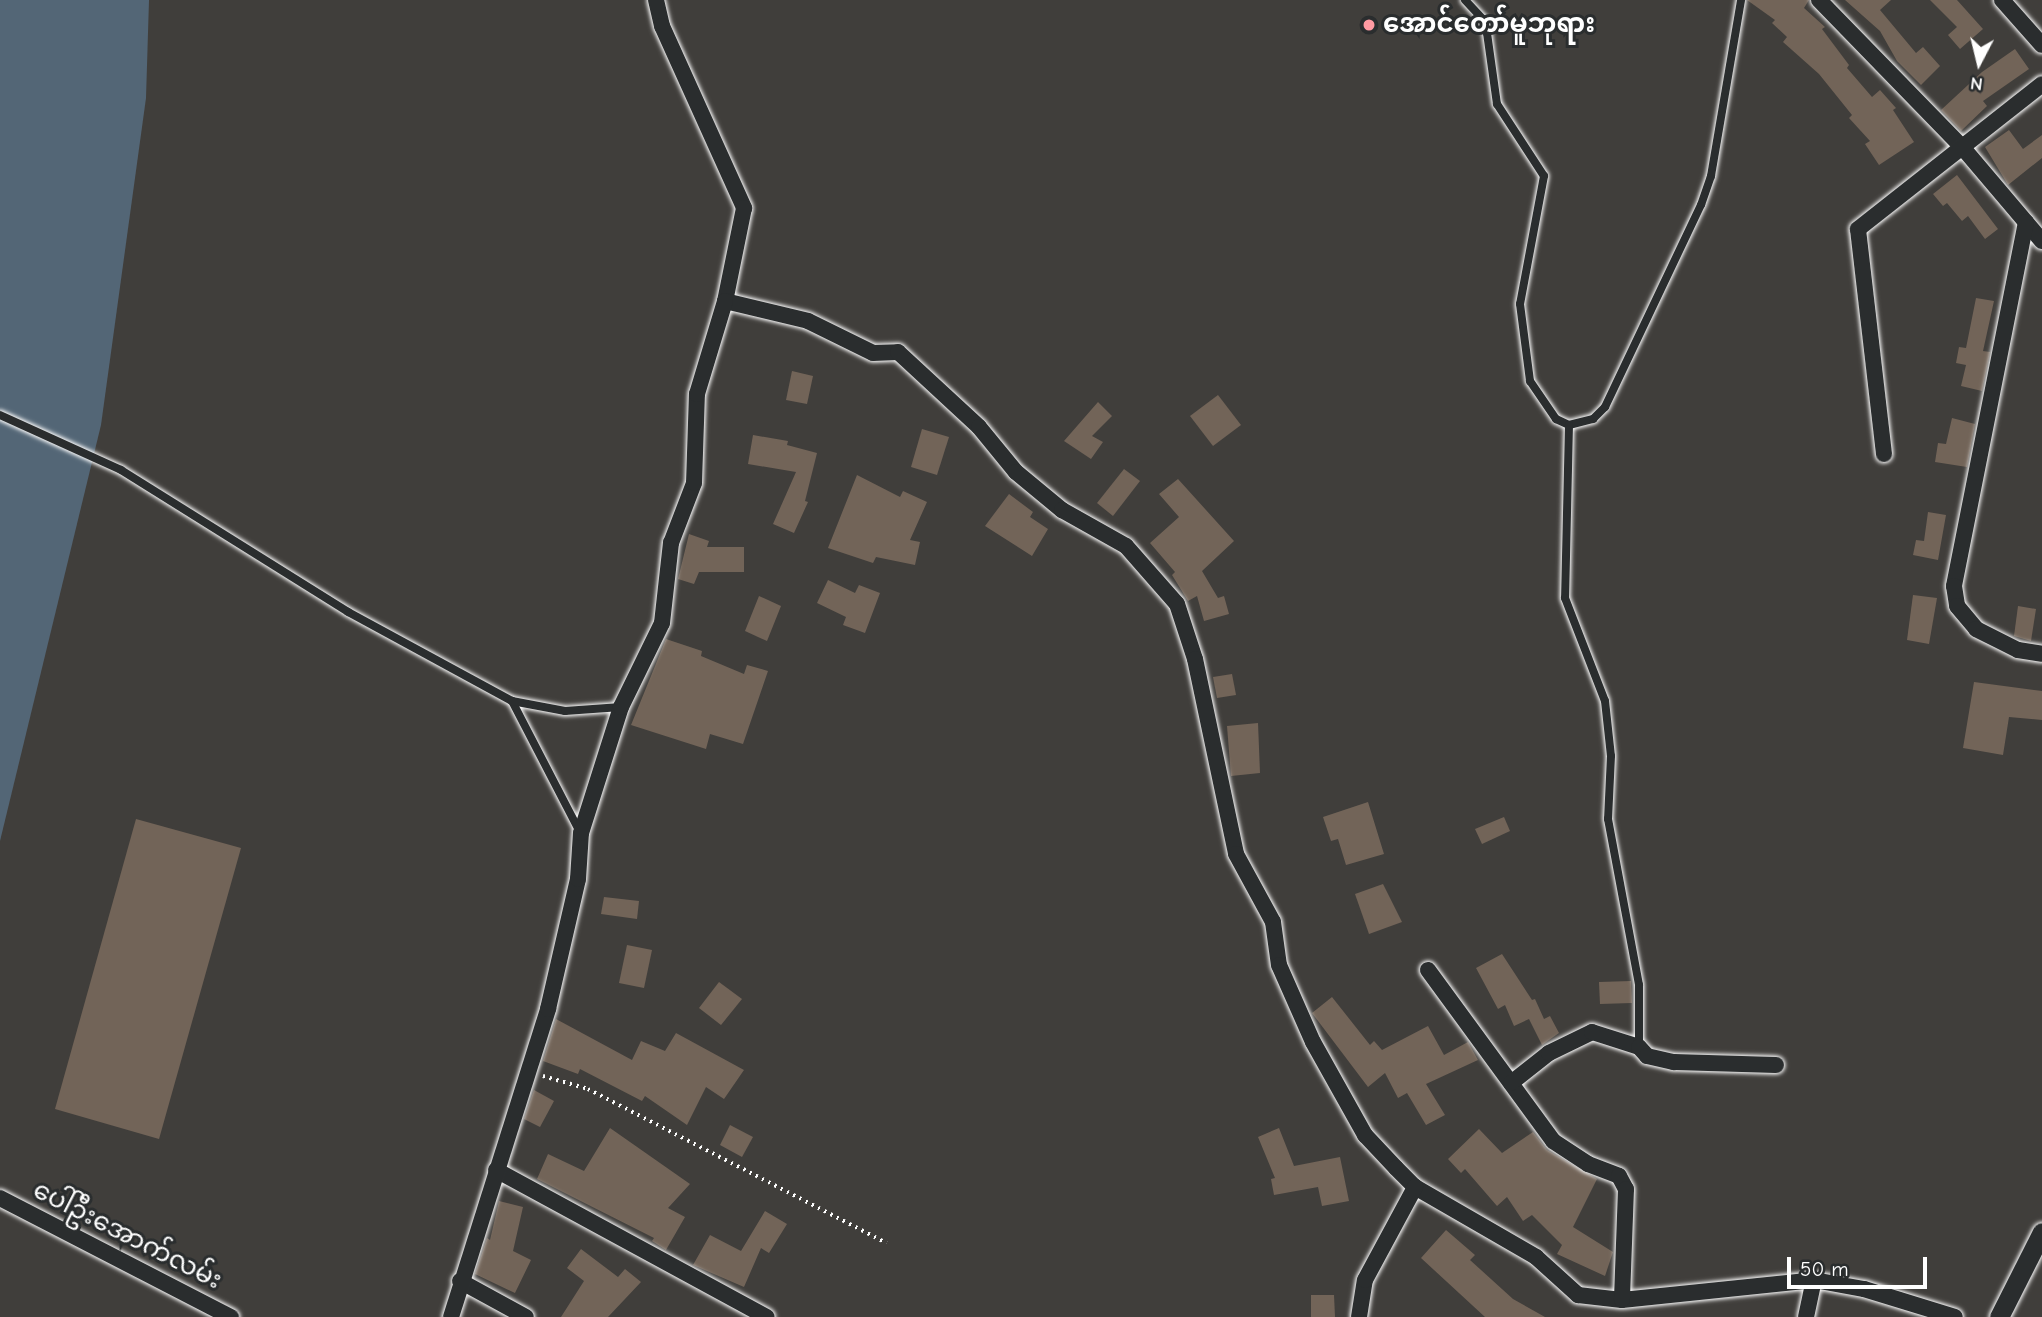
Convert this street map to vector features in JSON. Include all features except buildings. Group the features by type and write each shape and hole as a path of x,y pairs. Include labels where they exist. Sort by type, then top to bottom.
{"street":[{"path":"451,1317 460,1281 529,1071 579,879 581,833 621,707 662,623 671,544 694,483 697,394 724,301 744,208 662,26 656,0"},
{"path":"1819,0 1963,148 2042,241"},
{"path":"2002,0 2042,45"},
{"path":"1884,454 1858,229 2042,84"},
{"path":"2026,222 1954,586 1957,606 1976,629 2018,650 2042,653"},
{"path":"724,301 808,321 873,353 898,352 979,427 1016,471 1062,510 1125,546 1156,575 1177,604 1195,659 1236,854 1273,922 1279,965 1313,1042 1365,1135 1415,1187 1536,1257 1578,1295 1622,1300 1814,1280 1864,1289 1955,1317"},
{"path":"1428,970 1460,1019 1553,1141 1588,1164 1619,1176 1626,1189 1622,1300"},
{"path":"1511,1083 1549,1053 1592,1032 1639,1047 1647,1056 1674,1062 1776,1065"},
{"path":"496,1170 767,1317"},
{"path":"1359,1317 1365,1280 1415,1187"},
{"name":"ပေါ်ဦးအောက်လမ်း","path":"0,1198 231,1317"},
{"path":"1999,1317 2042,1232"},
{"path":"1806,1317 1814,1280"},
{"path":"460,1281 526,1317"}],"lane":[{"path":"1465,0 1483,19 1497,104 1544,176 1520,304 1530,381 1556,419 1569,425 1593,419 1605,407 1701,205 1711,176 1741,0"},
{"path":"0,415 121,471 348,612 512,701 565,711 621,707"},
{"path":"1569,425 1564,598 1605,701 1611,756 1608,819 1639,985 1639,1047"},
{"path":"512,701 581,833"}],"path":[{"path":"529,1071 588,1089 887,1243"}],"water":[{"path":"0,0 149,0 146,98 101,425 0,841"}],"place":[{"name":"အောင်တော်မူဘုရား","path":"1369,25"}]}
